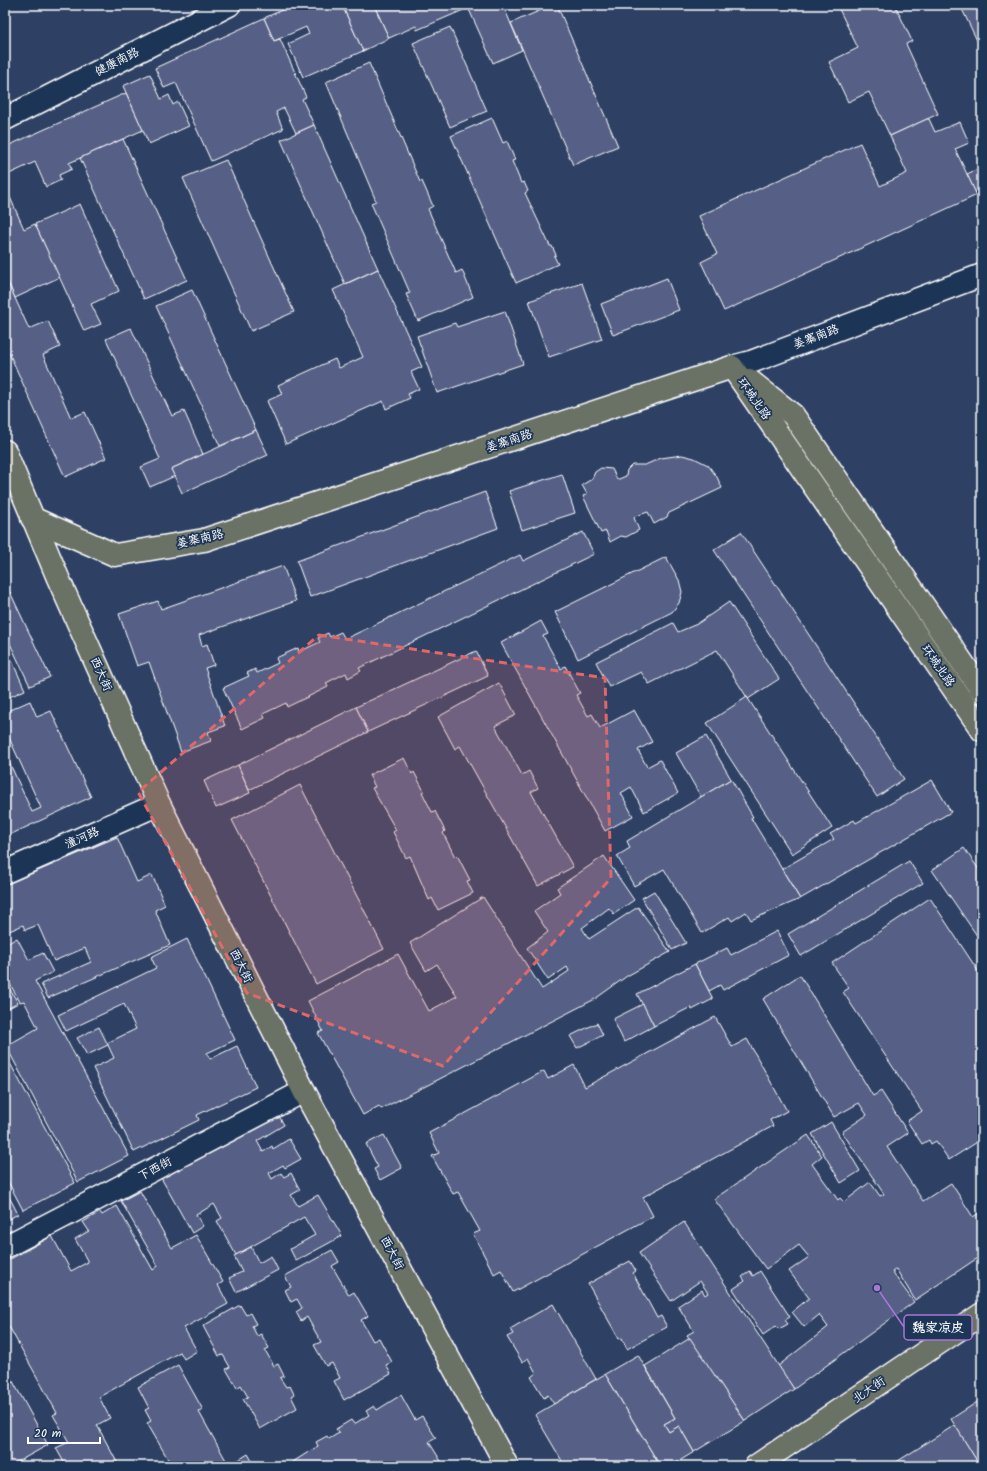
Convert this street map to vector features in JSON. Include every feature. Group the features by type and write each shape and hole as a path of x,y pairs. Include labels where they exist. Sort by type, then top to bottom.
{"main road":[{"name":"姜寨南路","path":"32,518 115,555 204,540 732,367"},
{"name":"环城北路","path":"732,367 793,415 982,691"},
{"name":"环城北路","path":"732,367 982,730"},
{"name":"西大街","path":"5,451 32,518 159,804 304,1091 507,1466"},
{"name":"北大街","path":"756,1466 982,1314"}],"street":[{"name":"健康南路","path":"5,119 229,5"},
{"name":"姜寨南路","path":"732,367 751,362 982,274"},
{"name":"潼河路","path":"5,872 159,804"},
{"name":"下西街","path":"5,1247 304,1091"}],"highlighted area":[{"path":"319,635 605,678 611,878 443,1066 247,993 138,792"}],"building":[{"path":"293,5 342,5 363,51 303,77 288,44 309,34 306,27 274,41 264,18"},
{"path":"342,5 374,5 389,38 363,51"},
{"path":"374,5 467,5 468,8 417,30 416,26 389,38"},
{"path":"467,5 503,5 522,50 493,63"},
{"path":"553,5 557,5 618,146 573,165 511,23"},
{"path":"837,5 895,5 912,41 906,44 938,114 890,136 869,92 848,102 829,62 858,48"},
{"path":"960,5 982,5 982,51"},
{"path":"264,18 274,41 280,39 306,97 302,99 314,125 296,133 284,108 276,112 283,129 211,161 176,83 164,88 155,68"},
{"path":"450,27 487,111 450,127 413,43"},
{"path":"369,63 420,182 422,181 433,206 428,209 456,273 462,270 473,297 418,321 406,294 410,293 371,203 376,201 326,82"},
{"path":"150,74 161,99 169,95 173,105 178,102 189,126 149,144 123,86"},
{"path":"126,93 143,130 69,163 72,169 59,175 61,180 46,187 35,162 5,176 5,147"},
{"path":"492,118 503,143 507,141 515,160 512,161 521,183 524,182 528,191 525,193 550,246 552,246 556,255 554,256 558,264 516,283 451,136"},
{"path":"929,119 935,132 960,122 969,143 955,149 977,195 724,311 701,262 717,254 699,216 860,143 880,186 907,173 890,136"},
{"path":"314,125 378,269 345,284 281,140"},
{"path":"123,139 187,280 144,299 80,158"},
{"path":"226,160 294,312 251,331 183,178"},
{"path":"982,167 982,201 980,202 967,174"},
{"path":"5,186 24,229 35,224 60,277 15,298 5,276"},
{"path":"80,204 119,291 91,304 101,324 84,331 35,224"},
{"path":"378,269 422,367 411,372 419,389 408,394 410,398 386,409 383,401 286,444 267,401 282,394 278,385 335,359 339,368 363,357 333,290"},
{"path":"5,276 29,329 48,321 60,347 43,355 71,418 85,412 106,458 65,477 5,344"},
{"path":"667,278 679,310 613,335 601,304"},
{"path":"582,283 602,339 549,357 529,301"},
{"path":"192,290 256,430 220,446 156,306"},
{"path":"505,311 523,364 437,393 417,336 455,323 457,327"},
{"path":"131,328 172,416 184,411 203,454 171,469 175,476 150,487 141,467 160,459 106,339"},
{"path":"256,430 268,455 182,493 171,469"},
{"path":"682,455 694,458 708,465 717,477 722,488 669,513 667,517 654,524 648,512 636,516 634,518 639,530 626,537 621,536 610,542 606,531 601,533 583,496 587,494 582,485 592,479 595,472 601,468 612,469 617,479 619,479 626,476 627,470 632,465 645,465 661,458"},
{"path":"562,474 575,513 522,530 509,491"},
{"path":"485,492 498,528 310,597 297,561"},
{"path":"583,532 594,554 359,668 361,671 348,678 346,673 326,683 328,687 287,707 286,703 263,714 265,718 242,729 223,688 249,676 247,673 255,669 257,673 278,663 276,658 298,648 299,652 320,642 318,638 328,633 330,637 341,632 345,639 520,555 523,561"},
{"path":"741,532 904,779 877,797 714,550"},
{"path":"666,557 679,580 682,592 679,603 672,612 578,659 555,612"},
{"path":"283,566 296,601 199,635 202,646 207,644 214,665 205,668 225,726 208,732 211,741 181,752 149,662 137,666 119,614 158,601 161,609"},
{"path":"10,592 50,677 30,686 5,633 5,595"},
{"path":"729,602 779,679 748,699 717,650 649,684 641,672 609,687 596,662 673,623 678,632 697,624"},
{"path":"541,621 548,634 543,636 561,669 565,666 580,693 576,695 588,716 592,714 600,728 634,710 652,742 638,750 647,767 660,760 678,793 644,812 631,787 621,793 633,816 605,831 501,643"},
{"path":"5,645 25,690 5,699"},
{"path":"476,651 488,676 368,732 356,707"},
{"path":"499,683 516,715 495,726 522,775 529,771 538,788 531,792 573,867 538,886 460,746 455,749 438,717"},
{"path":"747,697 832,828 792,854 707,723"},
{"path":"30,701 37,717 51,711 91,797 5,837 5,753 32,812 41,808 5,729 5,712"},
{"path":"356,707 368,732 249,790 238,765"},
{"path":"706,736 731,779 701,797 676,753"},
{"path":"404,758 412,774 414,772 424,791 422,792 432,812 435,811 445,831 443,833 455,857 457,855 470,880 467,881 473,893 438,910 432,898 429,900 410,856 406,858 393,832 396,830 372,788 375,787 369,775"},
{"path":"238,765 250,793 216,808 204,781"},
{"path":"731,779 753,817 751,818 800,899 751,920 746,912 732,921 729,917 702,933 664,869 634,886 617,856 630,848 627,841"},
{"path":"932,780 951,812 800,899 782,869 834,839 830,834 854,820 856,823"},
{"path":"300,785 384,949 316,984 232,820"},
{"path":"117,837 137,882 152,875 165,905 155,910 170,945 48,998 41,984 91,962 85,948 54,961 38,925 25,930 23,925 5,933 5,885"},
{"path":"964,848 982,874 982,943 932,870"},
{"path":"604,856 634,900 614,914 609,908 582,928 589,939 638,907 670,952 627,976 595,999 381,1109 379,1106 363,1115 318,1033 323,1031 308,1001 398,954 429,1011 457,996 437,964 426,971 410,943 483,897 542,989 569,971 567,967 548,980 527,948 548,932 534,911 560,893 557,888"},
{"path":"909,861 923,883 801,956 788,934"},
{"path":"654,891 686,943 672,950 642,898"},
{"path":"930,898 982,977 982,1139 949,1160 936,1141 931,1144 929,1140 922,1144 907,1121 922,1111 843,992 849,988 832,963"},
{"path":"777,931 789,955 723,990 720,985 709,991 695,964 727,948 731,955"},
{"path":"17,938 29,960 43,953 53,972 35,981 129,1156 78,1182 6,1046 38,1028 24,1001 20,1002 5,975 5,945"},
{"path":"187,939 235,1040 207,1053 210,1059 237,1046 256,1087 197,1115 199,1120 134,1152 93,1068 114,1058 107,1043 136,1029 124,1004 66,1031 58,1015 156,968 151,957"},
{"path":"695,964 713,999 692,1010 691,1007 654,1026 637,994"},
{"path":"800,975 873,1096 881,1091 908,1133 887,1147 923,1201 951,1183 973,1217 982,1211 982,1255 915,1300 896,1269 892,1272 914,1302 794,1389 778,1366 828,1327 819,1315 804,1327 792,1312 809,1298 789,1271 809,1257 799,1245 766,1269 714,1199 808,1135 822,1156 812,1164 838,1200 840,1198 844,1202 870,1182 880,1196 884,1194 842,1132 867,1115 859,1103 834,1117 763,999"},
{"path":"5,981 18,1003 5,1010"},
{"path":"643,1004 654,1026 624,1042 613,1019"},
{"path":"715,1017 732,1047 747,1039 787,1111 770,1120 773,1126 643,1197 653,1216 513,1292 501,1270 494,1274 473,1234 480,1231 458,1192 453,1194 432,1156 439,1153 429,1133 544,1071 548,1079 574,1065 585,1087"},
{"path":"597,1023 603,1035 577,1048 570,1036"},
{"path":"99,1027 108,1045 87,1055 77,1038"},
{"path":"5,1054 75,1183 23,1210 5,1176"},
{"path":"274,1107 284,1125 257,1141 263,1152 272,1146 273,1149 289,1139 301,1159 285,1168 283,1165 269,1173 272,1179 281,1173 284,1177 291,1173 300,1190 291,1195 298,1206 318,1195 342,1236 296,1261 290,1249 315,1235 304,1217 236,1255 217,1221 222,1218 214,1204 196,1215 203,1226 192,1233 160,1176"},
{"path":"831,1122 860,1171 841,1183 812,1134"},
{"path":"384,1135 402,1168 380,1180 374,1169 378,1167 366,1144"},
{"path":"5,1189 18,1214 5,1221"},
{"path":"140,1191 172,1248 196,1235 223,1282 218,1285 228,1304 184,1328 197,1351 184,1359 180,1352 99,1397 110,1418 97,1425 119,1466 66,1466 56,1448 69,1442 53,1415 57,1413 7,1323 5,1324 5,1262 52,1236 71,1271 88,1262 75,1239 89,1231 83,1222 100,1212 102,1215 117,1206 153,1270 158,1266 121,1201"},
{"path":"684,1222 794,1389 745,1421 687,1335 694,1331 678,1306 702,1290 705,1295 708,1293 700,1281 671,1301 639,1253"},
{"path":"251,1247 259,1263 271,1256 278,1270 236,1292 229,1278 242,1272 234,1256"},
{"path":"332,1250 339,1262 332,1266 349,1295 354,1292 368,1316 361,1320 373,1341 379,1338 392,1362 386,1365 391,1374 344,1400 334,1381 340,1378 332,1363 326,1366 314,1345 321,1342 307,1317 301,1321 296,1312 302,1308 297,1299 291,1302 285,1290 291,1287 285,1276"},
{"path":"630,1261 636,1271 633,1273 657,1318 661,1316 667,1327 627,1349 622,1338 619,1339 588,1284"},
{"path":"750,1271 753,1276 760,1271 790,1317 785,1320 788,1324 779,1329 776,1326 763,1335 733,1289 745,1281 742,1277"},
{"path":"553,1304 596,1379 554,1404 548,1395 544,1398 531,1377 536,1373 528,1358 522,1362 507,1337 513,1334 510,1329"},
{"path":"240,1305 246,1315 250,1313 256,1324 252,1326 257,1336 261,1334 269,1348 265,1350 274,1366 278,1364 284,1376 280,1378 286,1387 290,1386 294,1394 291,1396 297,1408 260,1429 243,1399 248,1397 241,1385 237,1388 226,1369 230,1367 223,1355 219,1356 203,1326"},
{"path":"690,1338 745,1421 694,1452 679,1426 669,1432 664,1424 675,1418 645,1366"},
{"path":"638,1355 675,1418 664,1424 669,1432 679,1426 694,1452 671,1466 660,1466 605,1374"},
{"path":"178,1365 203,1410 199,1412 228,1464 224,1466 172,1466 147,1423 151,1421 145,1410 149,1408 138,1387"},
{"path":"5,1367 48,1445 10,1466 5,1466"},
{"path":"605,1374 660,1466 565,1466 535,1415"},
{"path":"401,1395 415,1420 422,1416 436,1438 429,1442 444,1466 288,1466 318,1446 316,1442 327,1436 329,1439 339,1433 336,1429 351,1420 354,1424 369,1415 366,1411 374,1406 377,1410"},
{"path":"982,1399 982,1466 980,1466 951,1419"},
{"path":"955,1425 980,1466 890,1466"},
{"path":"248,1454 255,1466 229,1466"}],"place":[{"name":"魏家凉皮","path":"877,1288"}]}
